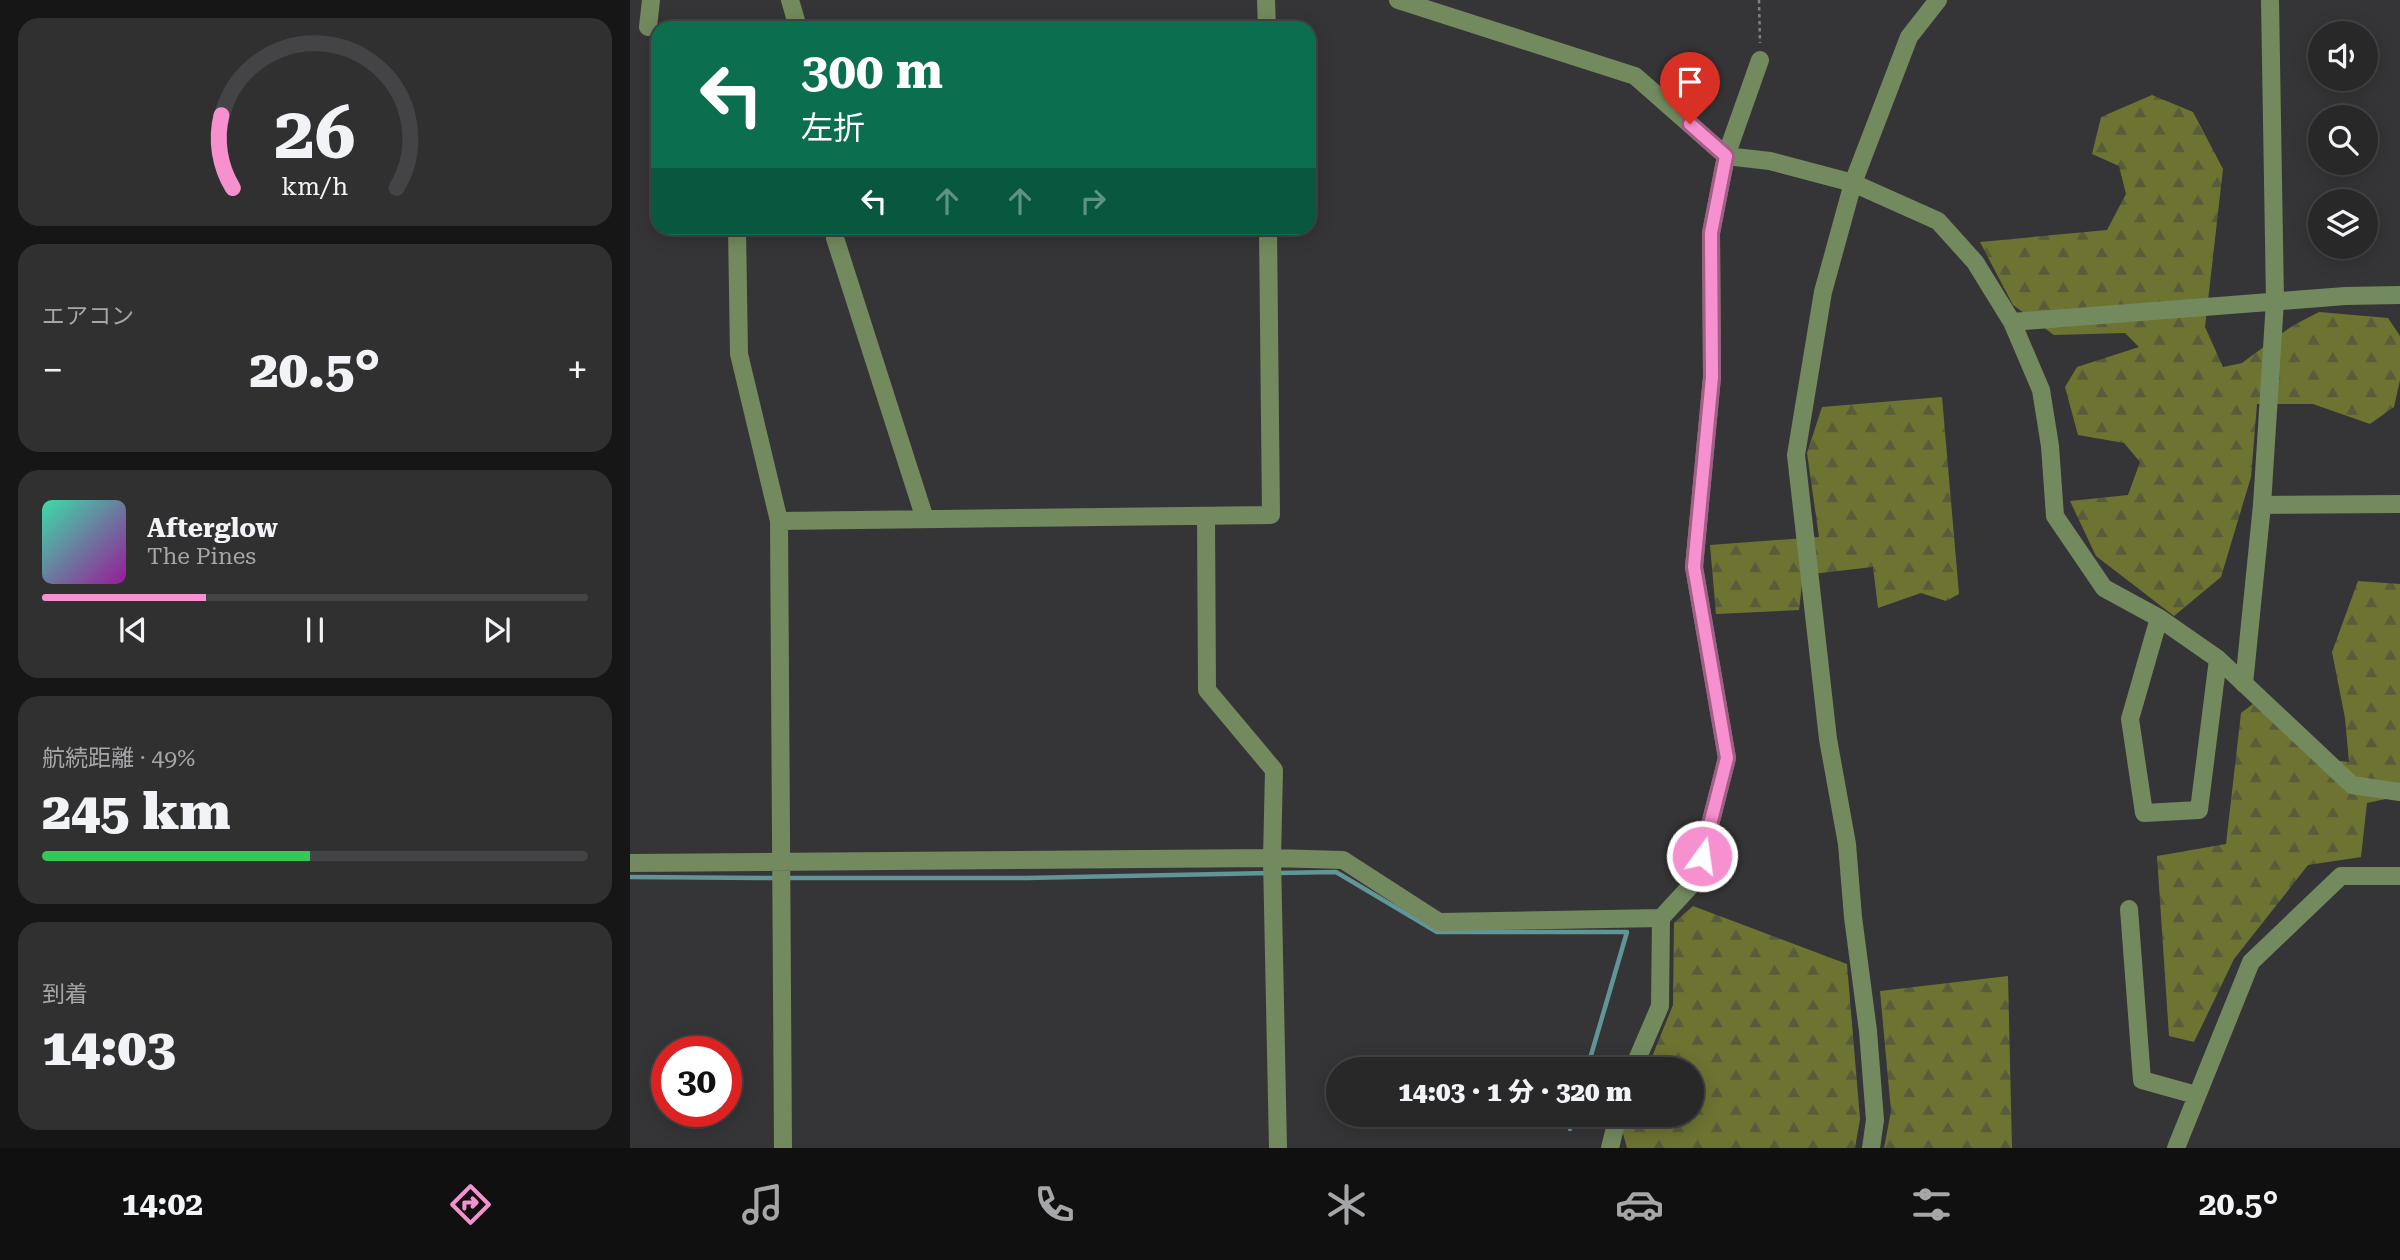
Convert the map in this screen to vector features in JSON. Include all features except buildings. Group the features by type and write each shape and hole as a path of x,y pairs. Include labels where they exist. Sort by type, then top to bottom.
{"street":[{"path":"648,27 651,0"},
{"path":"790,0 796,21"},
{"path":"1266,0 1266,21"},
{"path":"1398,0 1635,76 1726,156 1770,161 1853,183 1938,221 1975,262 2012,322 2041,390 2050,446 2055,516 2104,588 2159,618 2218,659 2352,785 2400,792"},
{"path":"1871,1148 1874,1119 1868,1031 1853,917 1847,844 1828,739 1796,455 1823,292 1853,183 1909,37 1938,0"},
{"path":"2244,684 2262,505 2275,301 2270,0"},
{"path":"1638,1057 1660,1006 1661,918 1696,880 1727,758 1694,567 1712,377 1711,233 1726,156 1760,60"},
{"path":"737,235 739,354 779,521 779,861 783,1148"},
{"path":"835,235 925,519"},
{"path":"779,521 1271,515 1268,235"},
{"path":"2012,322 2345,296 2400,295"},
{"path":"2262,505 2400,504"},
{"path":"1206,516 1208,690 1273,770 1272,858 1278,1148"},
{"path":"2159,618 2130,719 2144,813 2199,810 2218,659"},
{"path":"630,863 1272,858 1343,860 1440,922 1661,918"},
{"path":"2176,1148 2251,962 2341,876 2400,876"},
{"path":"2129,909 2142,1080 2196,1095"},
{"path":"1610,1148 1615,1127"}],"path":[{"path":"1759,0 1760,60"}],"green space":[{"path":"2152,95 2193,112 2223,169 2205,327 2223,367 2242,363 2292,326 2319,312 2388,318 2400,336 2400,380 2394,407 2370,424 2313,404 2257,404 2251,477 2221,577 2174,616 2096,556 2070,501 2128,495 2140,462 2124,443 2078,435 2065,387 2077,367 2139,347 2125,333 2054,335 2013,305 1980,242 2107,230 2126,194 2119,166 2092,154 2101,117"},
{"path":"1942,397 1959,594 1946,601 1921,593 1878,608 1873,567 1803,575 1799,610 1716,614 1710,545 1819,537 1807,453 1822,407"},
{"path":"2358,581 2400,584 2400,796 2367,803 2361,857 2308,865 2234,959 2194,1042 2169,1036 2157,856 2226,844 2241,713 2253,704 2312,758 2349,762 2345,718 2332,652"},
{"path":"1693,906 1847,964 1860,1119 1855,1148 1627,1148 1623,1127 1704,1127 1704,1057 1652,1057 1673,1005 1674,923"},
{"path":"2008,976 2012,1148 1884,1148 1891,1111 1880,991"}],"waterway":[{"path":"1278,873 1336,872 1437,932 1627,932 1591,1057"},
{"path":"785,878 1026,878 1270,873"},
{"path":"630,877 776,878"}],"route":[{"path":"1690,124 1726,156 1711,233 1712,377 1694,567 1727,758 1702,856"}]}
